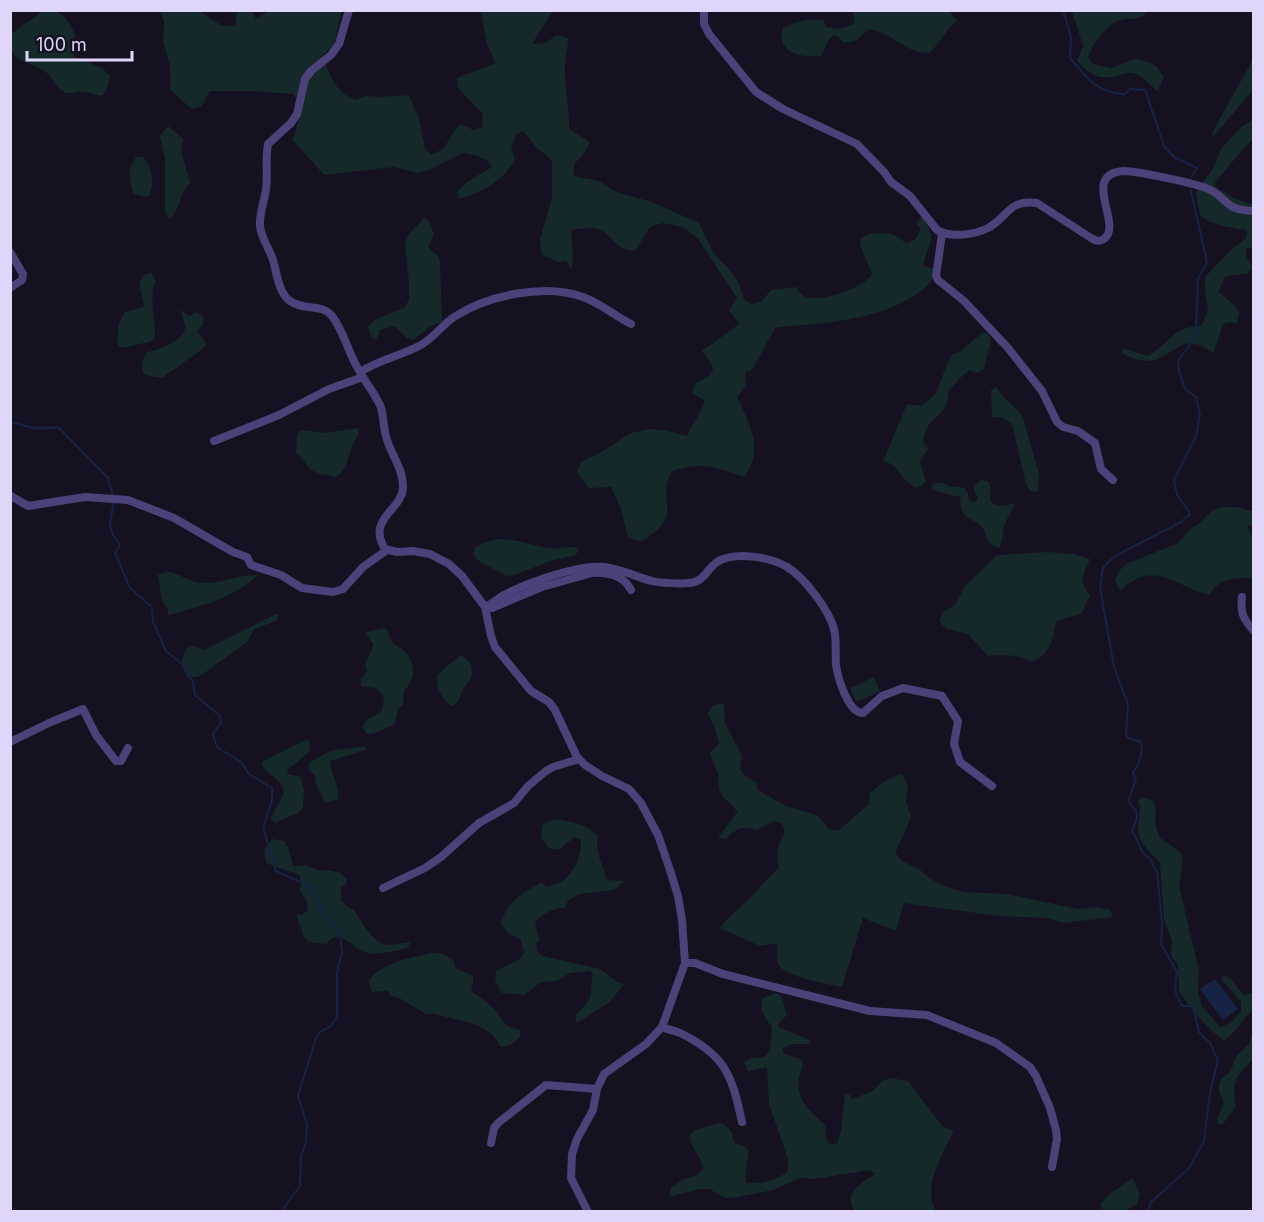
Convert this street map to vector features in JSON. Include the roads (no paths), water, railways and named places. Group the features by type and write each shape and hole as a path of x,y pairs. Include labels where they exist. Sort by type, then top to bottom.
{"street":[{"path":"349,10 339,44 331,55 311,71 305,79 297,114 291,123 268,144 267,182 260,223 261,234 273,260 285,296 293,303 321,308 331,315 361,374 381,407 386,439 403,480 401,495 381,526 381,542 387,550"},
{"path":"704,10 704,24 709,34 752,88 763,98 783,109 857,144 880,167 891,182 910,196 942,234 968,234 988,228 1015,205 1029,202 1037,203 1091,238 1100,240 1105,238 1110,228 1102,195 1103,188 1109,178 1123,171 1206,188 1230,207 1254,211"},
{"path":"942,234 936,276 938,280 963,301 1008,348 1042,391 1057,422 1063,427 1078,431 1095,443 1101,469 1113,480"},
{"path":"10,252 23,274 22,280 10,288"},
{"path":"214,441 279,415 361,374 381,360 418,347 454,317 471,308 515,294 536,292 574,294 590,300 631,324"},
{"path":"11,496 28,506 75,498 128,500 174,518 233,552 247,557 251,565 280,575 302,588 333,592 343,589 363,567 387,550 420,552 438,557 462,576 485,609 495,647 531,692 552,705 562,722 572,750 579,759 602,776 629,789 641,803 662,844 678,896 686,947 686,963 662,1027 646,1044 608,1071 601,1079 594,1110 575,1147 570,1169 575,1188 588,1212"},
{"path":"485,609 504,595 524,587 593,567 624,570 652,581 688,584 699,581 714,564 731,557 747,556 779,564 801,578 833,627 837,670 852,709 863,713 882,696 903,688 942,696 958,721 954,744 960,762 992,786"},
{"path":"485,609 542,587 592,573 618,577 626,582 631,590"},
{"path":"1242,597 1242,614 1254,631"},
{"path":"10,742 51,722 83,710 96,735 116,760 121,761 128,748"},
{"path":"384,888 433,863 450,851 480,823 514,804 528,786 546,771 579,759"},
{"path":"686,963 695,963 723,974 870,1011 927,1015 996,1043 1030,1066 1042,1089 1056,1130 1057,1139 1052,1167"},
{"path":"662,1027 682,1034 720,1060 736,1094 742,1122"},
{"path":"491,1143 494,1128 498,1123 546,1085 597,1089"}],"water":[{"path":"1215,979 1238,1009 1223,1020 1200,989"}],"waterway":[{"path":"1063,10 1071,37 1070,58 1087,78 1107,91 1125,94 1130,89 1145,90 1164,146 1174,157 1197,168 1191,177"},
{"path":"1148,1212 1151,1202 1189,1168 1204,1141 1210,1093 1218,1060 1210,1043 1199,1032 1194,1010 1191,1006 1182,1006 1177,997 1175,986 1177,972 1161,944 1162,922 1157,872 1150,859 1143,853 1132,830 1137,818 1136,810 1130,805 1129,799 1136,778 1133,773 1141,755 1141,742 1128,738 1126,735 1128,704 1114,667 1100,587 1103,568 1115,556 1181,522 1190,514 1177,494 1174,480 1196,436 1200,414 1196,397 1185,389 1178,367 1179,359 1193,341 1196,331 1198,279 1207,262 1190,187"},
{"path":"10,421 34,428 58,427 108,478 114,499 110,525 120,545 115,553 130,588 152,607 153,622 166,651 182,664 193,682 195,695 220,716 221,723 213,734 217,747 241,762 249,774 272,788 272,801 263,827 276,871 307,885 316,894 322,913 340,936 342,952 337,972 337,1017 331,1026 320,1032 315,1041 298,1096 307,1124 306,1142 301,1156 300,1186 284,1207 283,1212"}]}
